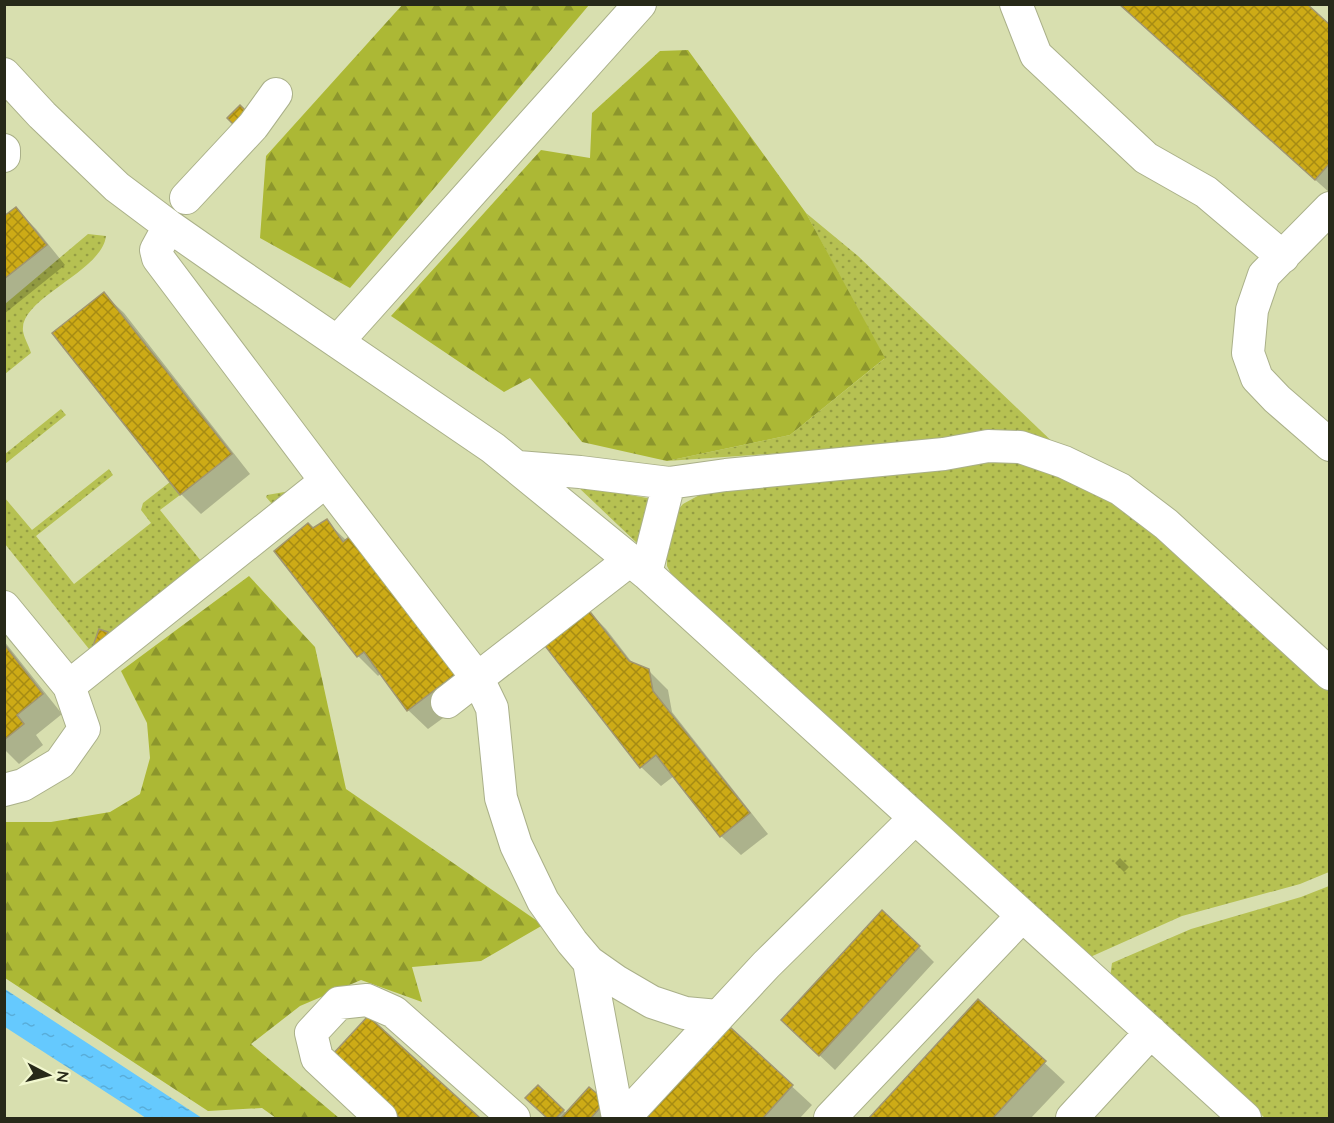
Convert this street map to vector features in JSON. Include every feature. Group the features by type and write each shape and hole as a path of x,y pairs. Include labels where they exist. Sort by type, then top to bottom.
{"lane":[{"path":"338,341 640,4"},
{"path":"1016,4 1036,55 1146,158 1206,192 1283,257"},
{"path":"4,74 42,115 117,187 169,226 493,448 638,567 1245,1119"},
{"path":"186,198 253,126 276,94"},
{"path":"4,150 4,156"},
{"path":"1329,208 1264,276 1252,310 1248,353 1257,378 1329,445"},
{"path":"169,226 156,250 158,258 478,679 492,708 501,798 516,845 543,901 589,962 616,981 652,1002 684,1013 718,1016"},
{"path":"518,467 669,483 726,475 944,454 988,446 1020,447 1064,462 1120,489 1166,524 1329,675"},
{"path":"69,686 326,481"},
{"path":"447,702 638,567 669,483"},
{"path":"4,607 69,686 84,729 60,763 23,785 4,789"},
{"path":"624,1119 766,965 915,818"},
{"path":"830,1119 1022,916"},
{"path":"589,962 618,1119"},
{"path":"381,1119 317,1058 310,1033 339,1003 367,1000 394,1012 514,1119"},
{"path":"1072,1119 1151,1032"}],"shaded area":[{"path":"5,5 1329,5 1329,1118 5,1118"}],"green space":[{"path":"403,4 589,5 350,288 260,238 266,156"},
{"path":"688,50 806,213 885,358 790,435 667,461 582,442 530,378 504,392 391,316 541,150 590,158 592,113 660,51"},
{"path":"806,213 858,256 1062,451 915,444 667,461 790,435 884,359"},
{"path":"88,234 106,236 101,249 91,261 34,307 25,319 23,331 31,353 5,374 5,304"},
{"path":"61,409 66,415 5,464 5,454"},
{"path":"988,453 1120,495 1329,686 1329,872 1300,884 1182,916 1088,958 673,578 667,566 667,551 674,514 683,504 703,493"},
{"path":"109,469 113,475 36,536 74,584 151,523 141,510 143,503 170,482 180,495 160,510 201,561 272,504 266,497 267,495 296,490 97,659 5,544 4,497 32,530"},
{"path":"577,486 653,499 639,545"},
{"path":"249,576 315,647 346,789 543,925 481,961 412,967 422,1002 361,980 300,1006 251,1044 339,1118 276,1118 262,1108 208,1111 5,978 4,822 51,822 110,812 140,794 150,758 147,723 121,671"},
{"path":"1329,886 1329,1118 1265,1118 1110,978 1112,963 1191,929 1301,897"}],"water":[{"path":"5,989 202,1118 146,1118 5,1027"}],"building":[{"path":"1119,4 1307,4 1330,25 1330,163 1315,180"},
{"path":"240,105 247,112 234,125 227,118"},
{"path":"16,207 47,245 4,279 4,216"},
{"path":"104,292 232,454 180,495 52,333"},
{"path":"327,519 343,542 349,537 457,673 407,711 364,652 357,657 274,551 308,523 313,528"},
{"path":"587,608 629,661 649,669 653,691 750,813 720,837 656,755 640,768 542,642"},
{"path":"99,629 108,632 102,650 93,646"},
{"path":"4,644 43,694 17,715 24,724 4,740"},
{"path":"882,910 920,946 819,1056 781,1020"},
{"path":"978,999 1046,1061 993,1118 869,1118"},
{"path":"368,1016 480,1118 400,1118 332,1055"},
{"path":"730,1027 793,1085 763,1118 646,1118"},
{"path":"538,1085 564,1110 556,1118 547,1118 525,1098"},
{"path":"589,1087 606,1101 591,1118 561,1118"}]}
